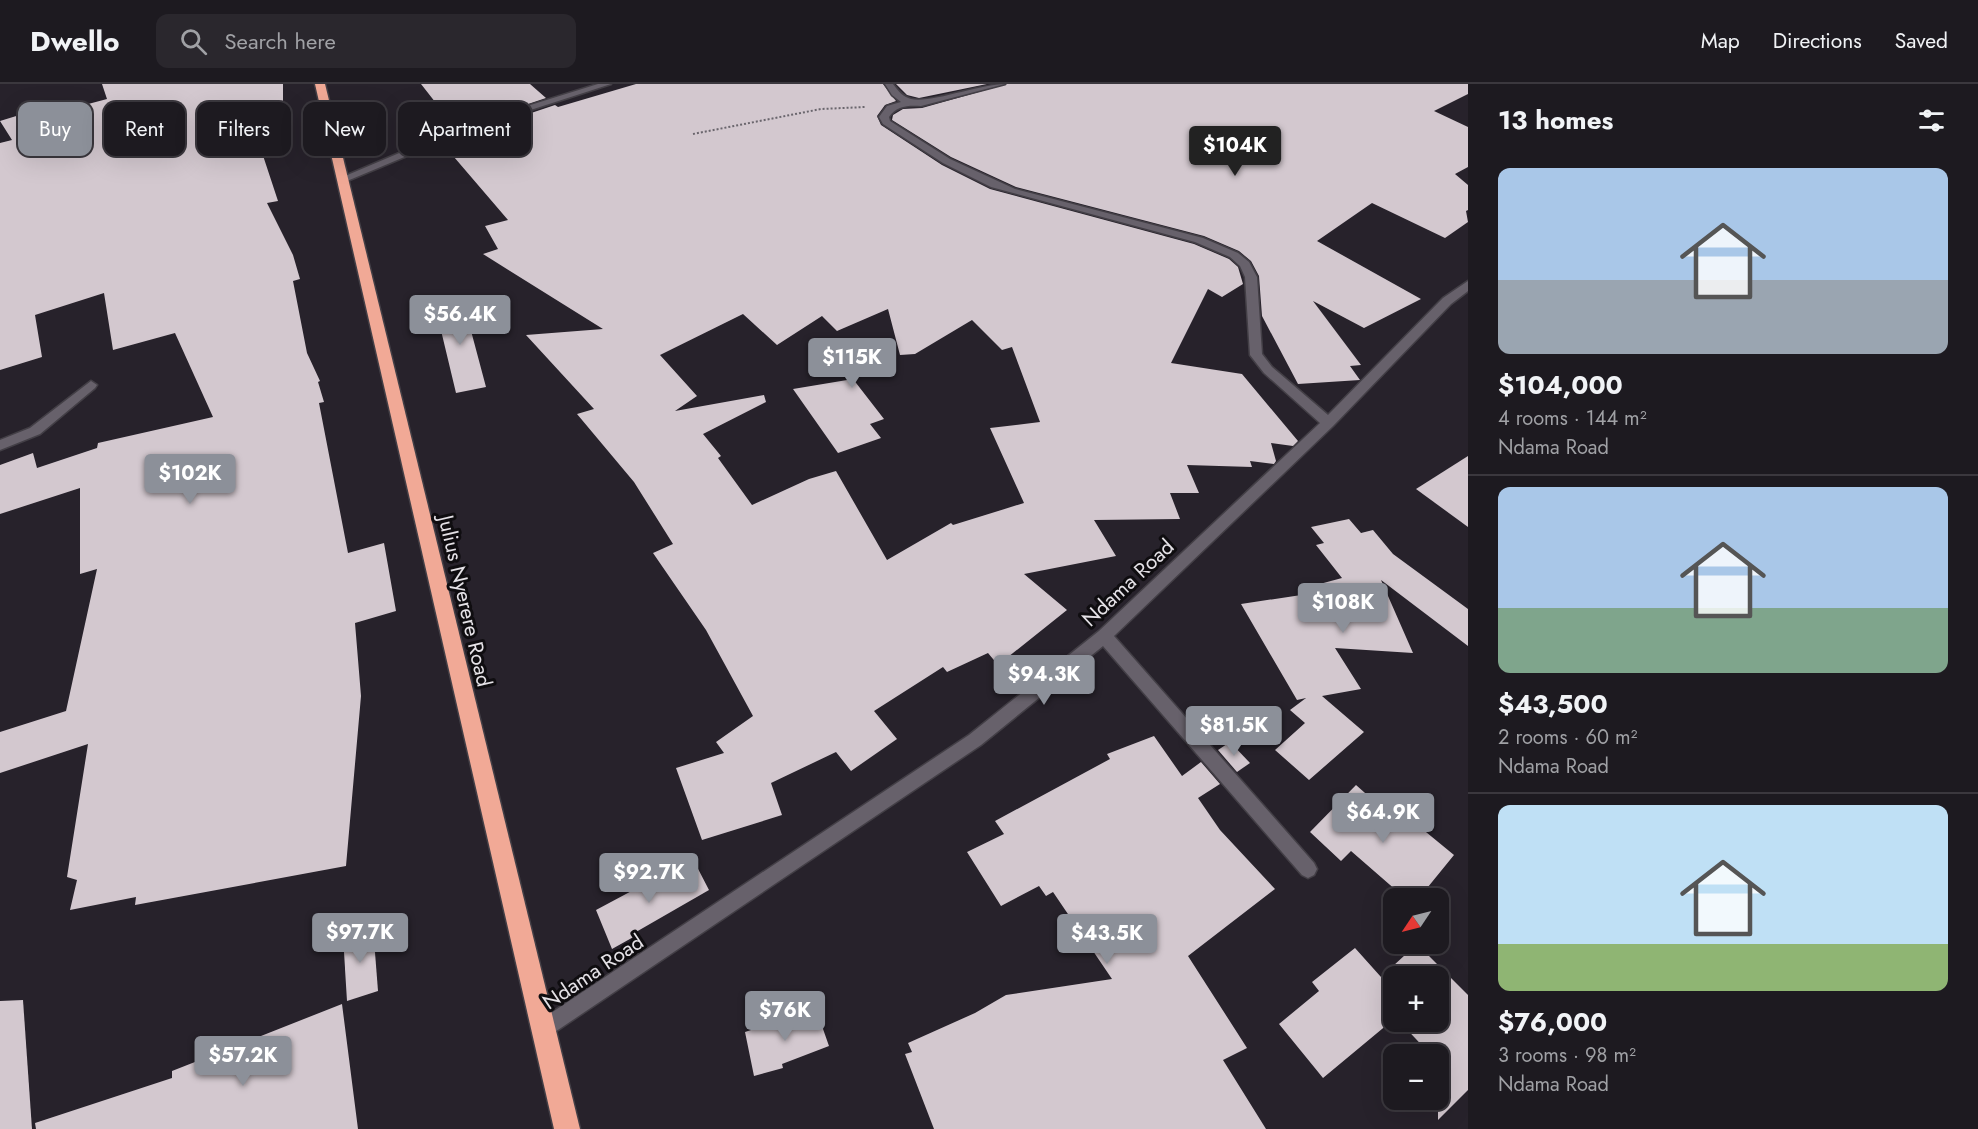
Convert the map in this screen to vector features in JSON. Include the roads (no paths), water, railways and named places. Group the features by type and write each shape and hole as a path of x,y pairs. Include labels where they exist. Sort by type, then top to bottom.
{"highway":[{"name":"Julius Nyerere Road","path":"320,84 567,1129"}],"street":[{"path":"343,179 466,128 607,84"},
{"path":"889,84 896,96 907,103"},
{"path":"1001,84 921,103 907,103 890,108 884,117 886,122 961,171 982,181 1011,191 1199,240 1234,255 1245,264 1251,277 1256,356 1276,378 1328,423"},
{"name":"Ndama Road","path":"543,1030 975,740 1104,636 1328,423 1447,301 1468,285"},
{"path":"0,445 35,431 92,386"},
{"path":"1104,636 1308,869"}]}
